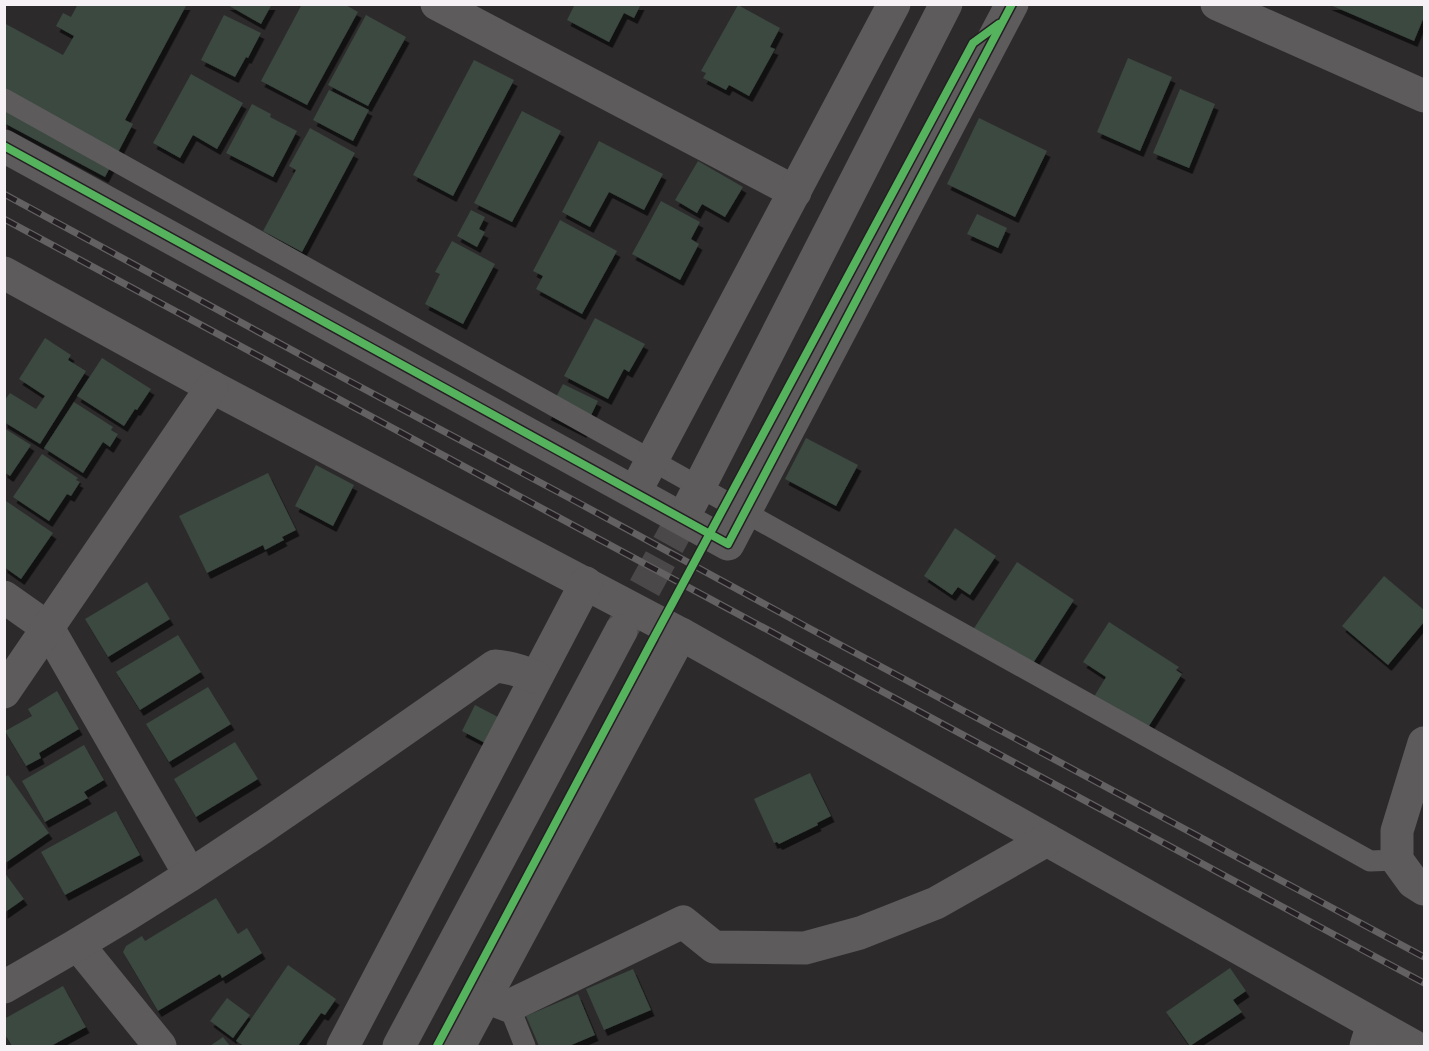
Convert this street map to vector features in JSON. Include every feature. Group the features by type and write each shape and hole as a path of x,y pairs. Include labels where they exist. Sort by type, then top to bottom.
{"street":[{"path":"437,4 795,192"},
{"path":"635,492 894,4"},
{"path":"691,503 946,4"},
{"path":"4,146 728,544 1012,4"},
{"path":"1217,4 1425,96"},
{"path":"4,273 212,387 681,634 1047,840 1369,1035 1413,1047"},
{"path":"4,692 212,387"},
{"path":"343,1047 586,583"},
{"path":"4,597 48,628 190,875"},
{"path":"399,1047 621,631"},
{"path":"459,1047 497,1001 681,634"},
{"path":"4,987 78,945 190,875 272,821 495,666 510,667 536,677"},
{"path":"1425,743 1396,831 1397,860 1413,882 1425,889"},
{"path":"497,1001 683,922 714,947 805,948 860,933 936,903 1047,840"},
{"path":"78,945 159,1047"}],"lane":[{"path":"4,99 1359,855 1370,861 1397,860"},
{"path":"497,1001 525,1047"}],"building":[{"path":"78,4 187,4 125,120 133,124 105,177 4,123 4,23 63,55 74,36 56,26 63,13 71,17"},
{"path":"226,4 272,4 261,24"},
{"path":"302,4 344,4 358,12 307,105 261,81"},
{"path":"575,4 641,4 634,18 624,13 609,42 567,20"},
{"path":"1328,4 1424,4 1424,17 1414,41"},
{"path":"738,5 780,28 770,47 775,49 749,96 729,85 726,90 703,78 706,73 701,71"},
{"path":"224,15 261,33 235,77 201,60"},
{"path":"366,15 406,37 368,106 328,85"},
{"path":"1128,58 1172,77 1140,151 1097,132"},
{"path":"474,60 514,80 453,196 413,175"},
{"path":"191,74 243,103 217,149 193,135 180,158 153,143"},
{"path":"1180,89 1215,104 1189,168 1153,153"},
{"path":"329,90 369,110 353,141 313,120"},
{"path":"252,104 271,114 270,117 297,131 273,177 226,153"},
{"path":"522,111 561,131 512,222 474,203"},
{"path":"979,118 1047,151 1015,217 947,184"},
{"path":"310,128 355,153 302,252 263,231 296,170 289,166"},
{"path":"599,141 663,174 644,210 609,192 590,227 562,212"},
{"path":"698,161 743,187 725,217 702,204 697,213 675,200"},
{"path":"661,201 700,222 691,239 699,244 680,280 632,254"},
{"path":"471,210 485,217 479,229 485,232 477,247 457,236"},
{"path":"977,214 1007,228 998,248 967,234"},
{"path":"560,220 617,251 582,314 536,289 543,276 533,271"},
{"path":"452,241 495,264 463,324 425,304 440,274 435,272"},
{"path":"595,318 645,344 629,372 624,369 608,399 564,376"},
{"path":"45,338 71,355 68,360 86,371 40,444 4,422 4,401 10,393 36,409 45,396 19,379"},
{"path":"102,358 151,389 124,426 77,396"},
{"path":"563,384 598,401 583,432 547,414"},
{"path":"74,402 113,427 111,430 118,434 110,447 103,442 83,473 44,448"},
{"path":"4,428 31,445 10,476 4,472"},
{"path":"806,438 858,465 836,506 785,479"},
{"path":"42,454 78,478 76,480 80,482 71,496 67,494 49,521 13,497"},
{"path":"316,465 354,485 333,526 295,506"},
{"path":"268,473 296,530 282,537 284,540 265,550 263,545 207,573 179,516"},
{"path":"6,501 53,533 21,579 4,567 4,503"},
{"path":"955,528 996,556 970,595 958,587 952,595 924,576"},
{"path":"1017,562 1074,600 1026,674 969,636"},
{"path":"1384,576 1424,610 1424,622 1388,665 1342,626"},
{"path":"147,582 170,619 108,657 85,619"},
{"path":"1109,622 1179,667 1176,670 1182,674 1147,729 1092,700 1106,677 1083,662"},
{"path":"178,635 201,672 140,710 116,672"},
{"path":"208,687 231,724 169,762 146,724"},
{"path":"57,691 79,729 39,753 41,758 26,766 5,731 32,716 28,709"},
{"path":"475,705 498,717 485,743 462,731"},
{"path":"235,742 258,779 196,817 174,779"},
{"path":"84,745 104,780 84,792 88,798 45,822 22,781"},
{"path":"810,773 831,816 779,844 774,843 754,799"},
{"path":"8,775 49,833 4,864 4,778"},
{"path":"116,811 140,855 65,895 41,852"},
{"path":"4,872 24,899 4,913"},
{"path":"216,898 238,934 247,928 262,953 222,978 220,974 158,1011 123,952 126,946 142,936 145,941"},
{"path":"288,965 336,999 325,1015 321,1013 298,1046 244,1046 236,1041"},
{"path":"1230,968 1246,991 1233,1000 1242,1012 1190,1046 1166,1012"},
{"path":"633,969 651,1010 604,1030 586,989"},
{"path":"63,986 86,1027 51,1046 12,1046 4,1033 4,1019"},
{"path":"578,994 595,1035 569,1046 539,1046 526,1016"},
{"path":"227,998 250,1015 233,1038 210,1021"},
{"path":"223,1037 230,1046 210,1046"}],"tunnel":[{"path":"621,631 691,503"}],"railway":[{"path":"4,194 1424,957"},
{"path":"4,219 1424,983"}],"cycle path":[{"path":"4,146 728,544 1012,4"},
{"path":"437,1046 973,43 999,24"}]}
